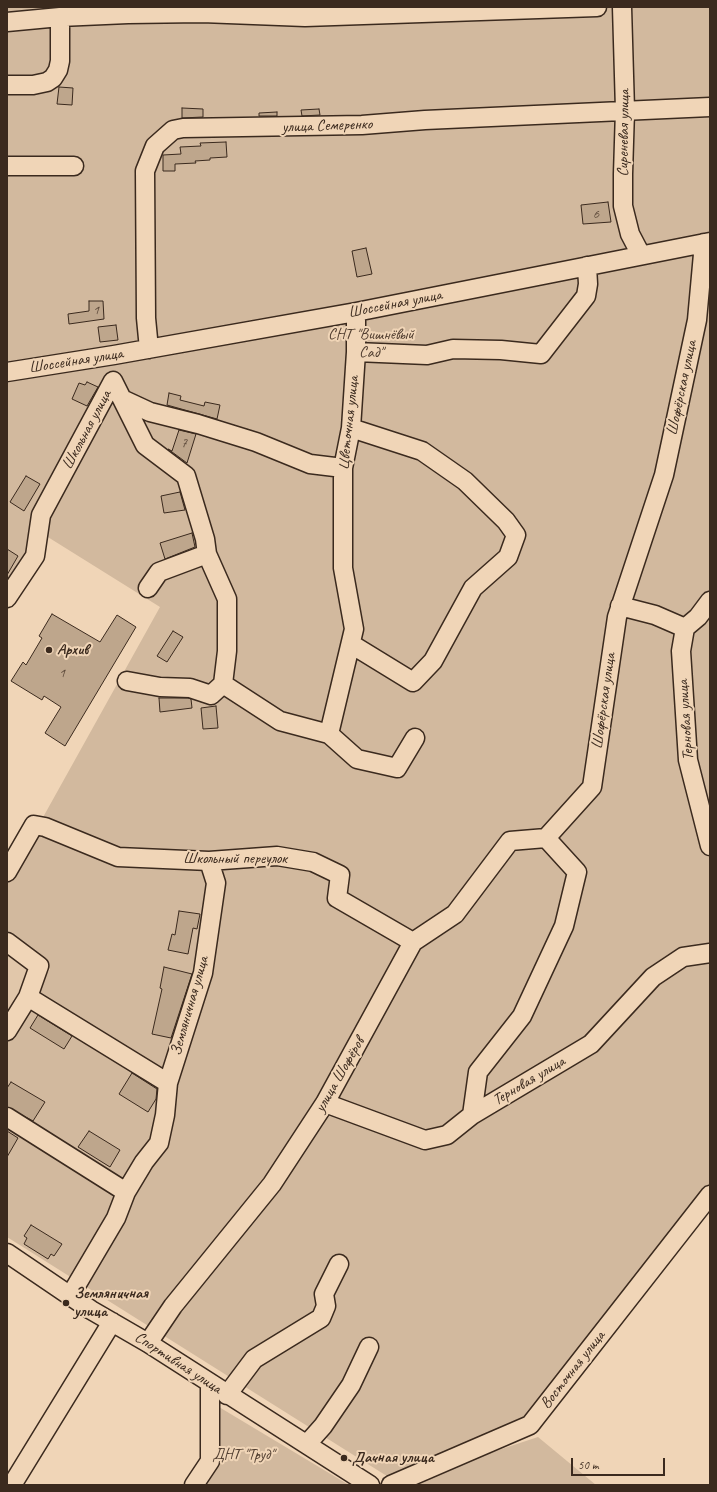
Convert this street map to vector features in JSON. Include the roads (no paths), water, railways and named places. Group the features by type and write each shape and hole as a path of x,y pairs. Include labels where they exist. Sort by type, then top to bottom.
{"street":[{"path":"7,22 129,11 202,12 305,17 342,12 597,7"},
{"name":"Сиреневая улица","path":"622,7 625,110 622,174 624,206 630,234 641,255"},
{"path":"7,85 33,85 47,82 53,78 58,70 60,61 60,17"},
{"name":"улица Семеренко","path":"149,349 138,319 145,171 155,146 165,135 173,130 183,128 362,125 425,120 710,107"},
{"path":"7,166 74,166"},
{"name":"Шоссейная улица","path":"7,372 149,349 356,312 707,242"},
{"name":"Шофёрская улица","path":"546,838 592,788 617,617 664,475 697,320 707,242"},
{"path":"356,352 427,355 453,348 501,350 541,354 586,296 588,266"},
{"name":"Цветочная улица","path":"329,734 354,629 343,568 343,468 351,428 356,352 356,312"},
{"path":"113,381 114,355"},
{"name":"Школьная улица","path":"113,381 122,399 150,412 198,424 256,442 310,464 343,468"},
{"name":"Школьная улица","path":"7,598 35,556 41,515 113,381"},
{"path":"122,399 145,445 186,476 205,539 206,554 227,599 227,651 223,684 211,695 190,688 160,687 127,681"},
{"path":"351,428 422,451 465,482 506,520 516,535 508,558 473,588 433,661 413,682 351,644"},
{"path":"148,588 159,572 206,554"},
{"path":"620,606 655,616 685,628 698,617 710,601"},
{"name":"Терновая улица","path":"685,628 681,651 688,760 710,846"},
{"path":"223,684 280,721 329,734 357,759 398,768 415,738"},
{"name":"Школьный переулок","path":"7,872 34,825 45,827 118,857 209,860 277,856 313,862 340,875 337,898 413,942"},
{"path":"472,1115 478,1072 522,1016 564,926 577,872 546,838"},
{"name":"улица Шофёров","path":"148,1343 173,1306 272,1184 325,1103 413,942 455,914 510,841 546,838"},
{"name":"Земляничная улица","path":"70,1296 116,1218 126,1192 144,1162 159,1143 165,1115 168,1083 203,973 216,884 209,860"},
{"path":"7,942 39,966 28,997 7,1031"},
{"name":"Терновая улица","path":"325,1103 425,1140 447,1135 472,1115 591,1044 653,977 683,957 710,953"},
{"path":"28,997 168,1083"},
{"path":"7,1116 126,1192"},
{"name":"Восточная улица","path":"391,1485 530,1425 710,1195"},
{"name":"Спортивная улица","path":"7,1253 70,1296 148,1343 227,1395 370,1485"},
{"name":"Спортивная улица","path":"227,1395 254,1359 321,1318 326,1306 324,1294 339,1264"},
{"path":"12,1485 112,1322"},
{"path":"307,1444 323,1426 351,1385 369,1347"},
{"path":"194,1485 210,1461 210,1384"}],"place":[{"name":"Архив","path":"49,650"},
{"name":"Земляничная улица","path":"66,1303"},
{"name":"Дачная улица","path":"344,1458"}],"park label":[{"name":"СНТ \"Вишнёвый Сад\"","path":"371,344"},
{"name":"ДНТ \"Труд\"","path":"243,1455"}]}
